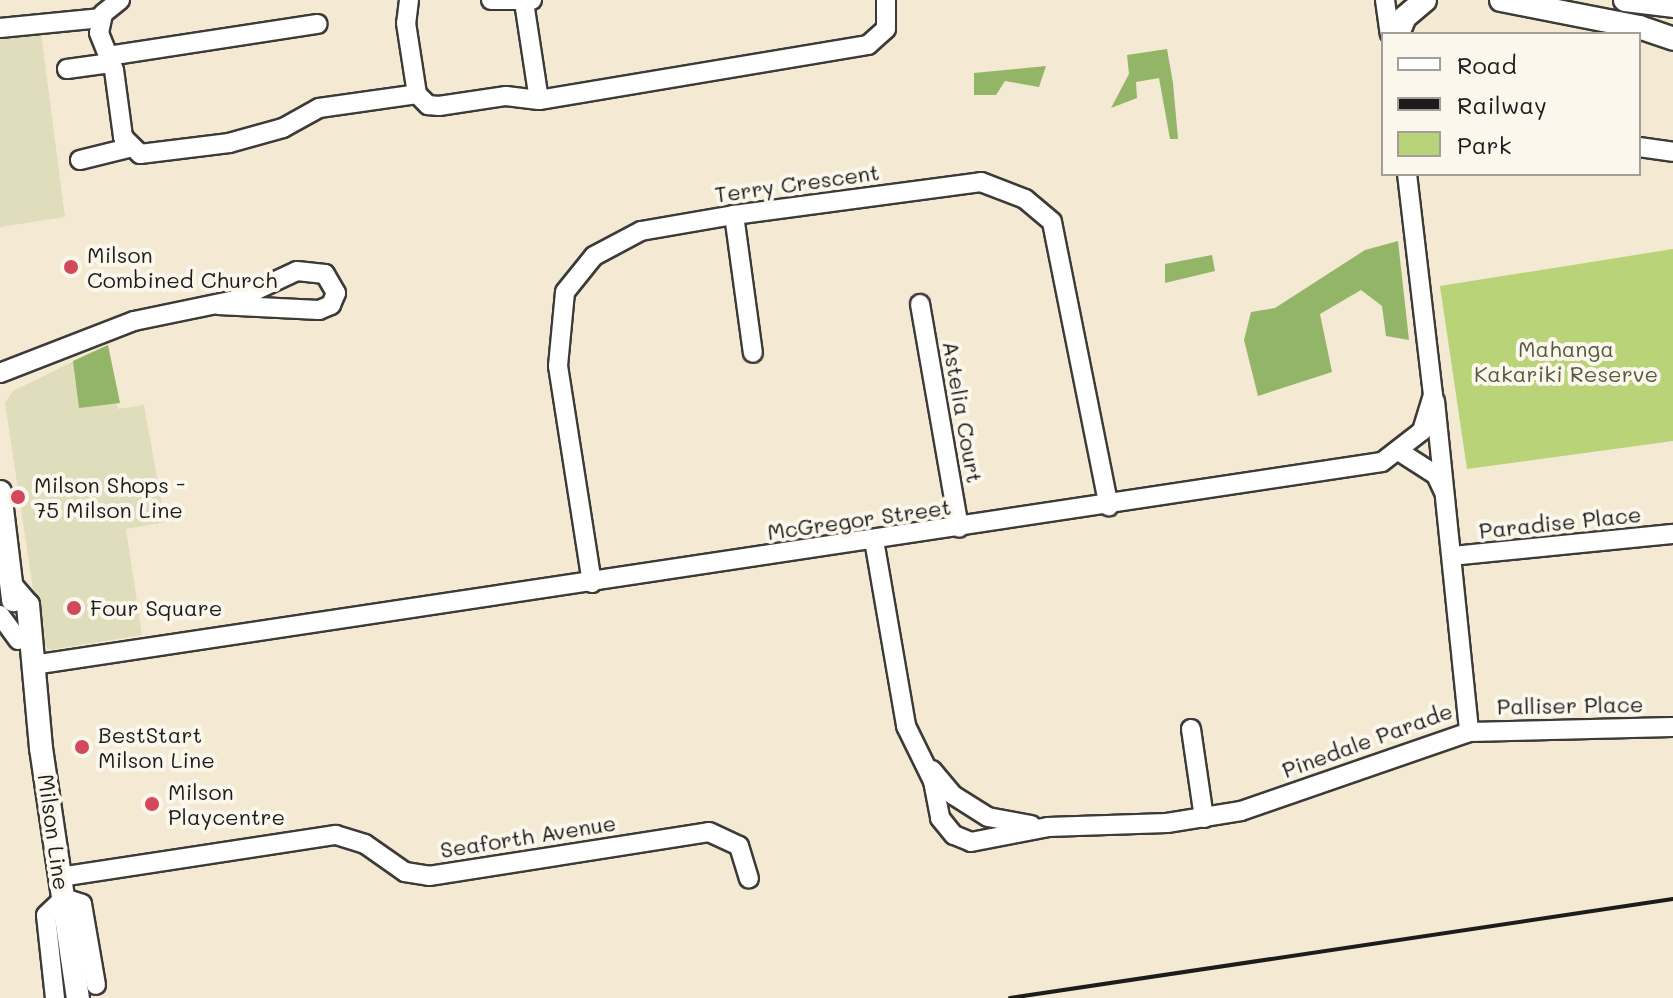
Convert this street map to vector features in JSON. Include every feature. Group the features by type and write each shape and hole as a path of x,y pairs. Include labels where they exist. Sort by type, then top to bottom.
{"main road":[{"path":"1399,32 1405,17 1425,0"},
{"path":"1501,0 1639,27 1673,39"},
{"path":"1625,0 1673,6"},
{"name":"Milson Line","path":"0,492 6,588 18,640 33,665"},
{"name":"Milson Line","path":"6,588 28,605 62,888 87,991"}],"street":[{"path":"120,0 102,18 99,33 110,60 128,148"},
{"path":"409,0 406,23 417,94 433,106 506,96 539,100 868,45 886,29 886,0"},
{"path":"491,0 529,1 539,100"},
{"path":"1385,0 1390,32"},
{"path":"0,28 102,18"},
{"path":"67,69 318,24"},
{"path":"80,160 128,148 146,156 205,147 273,132 319,108 417,94"},
{"path":"1641,147 1673,152"},
{"name":"McGregor Street","path":"33,665 1361,468 1400,452 1427,423 1433,395 1407,176"},
{"name":"Terry Crescent","path":"592,583 558,366 565,292 594,256 641,231 734,215 981,182 1025,199 1052,222 1109,506"},
{"path":"734,215 753,353"},
{"path":"0,373 120,325 218,305 304,269 325,274 336,293 331,305 319,310 218,305"},
{"name":"Astelia Court","path":"920,304 959,528"},
{"name":"Pinedale Parade","path":"874,540 902,709 925,762 940,818 962,839 990,842 1048,827 1204,818 1241,811 1469,732 1444,493 1442,429 1433,395"},
{"path":"1400,452 1436,475 1444,493"},
{"name":"Paradise Place","path":"1452,556 1673,534"},
{"path":"0,615 18,640"},
{"name":"Palliser Place","path":"1469,732 1673,727"},
{"path":"1191,729 1204,818"},
{"name":"Pinedale Parade","path":"925,762 953,795 988,817 1048,827"},
{"name":"Seaforth Avenue","path":"62,888 336,835 365,844 405,872 429,876 709,832 739,846 749,878"},
{"path":"55,998 46,915 62,888"}],"shaded area":[{"path":"40,26 65,217 0,227 0,31"},
{"path":"103,347 118,409 144,405 165,522 126,529 142,635 49,650 41,642 5,403 13,391"}],"green space":[{"path":"1167,49 1178,139 1170,139 1159,78 1136,82 1137,98 1111,108 1129,74 1127,55"},
{"path":"1046,66 1039,87 1005,81 996,95 974,95 974,73"},
{"path":"1398,241 1409,340 1386,336 1382,306 1361,290 1320,314 1332,372 1258,396 1244,340 1251,312 1275,308 1365,250"},
{"name":"Mahanga Kakariki Reserve","path":"1673,249 1673,441 1467,469 1440,286"},
{"path":"1212,255 1215,271 1165,283 1165,264"},
{"path":"108,345 120,403 79,408 73,361"}],"railway":[{"path":"1010,998 1673,899"}],"place":[{"name":"Milson Combined Church","path":"71,267"},
{"name":"Milson Shops - 75 Milson Line","path":"18,497"},
{"name":"Four Square","path":"74,608"},
{"name":"BestStart Milson Line","path":"82,747"},
{"name":"Milson Playcentre","path":"152,804"}]}
